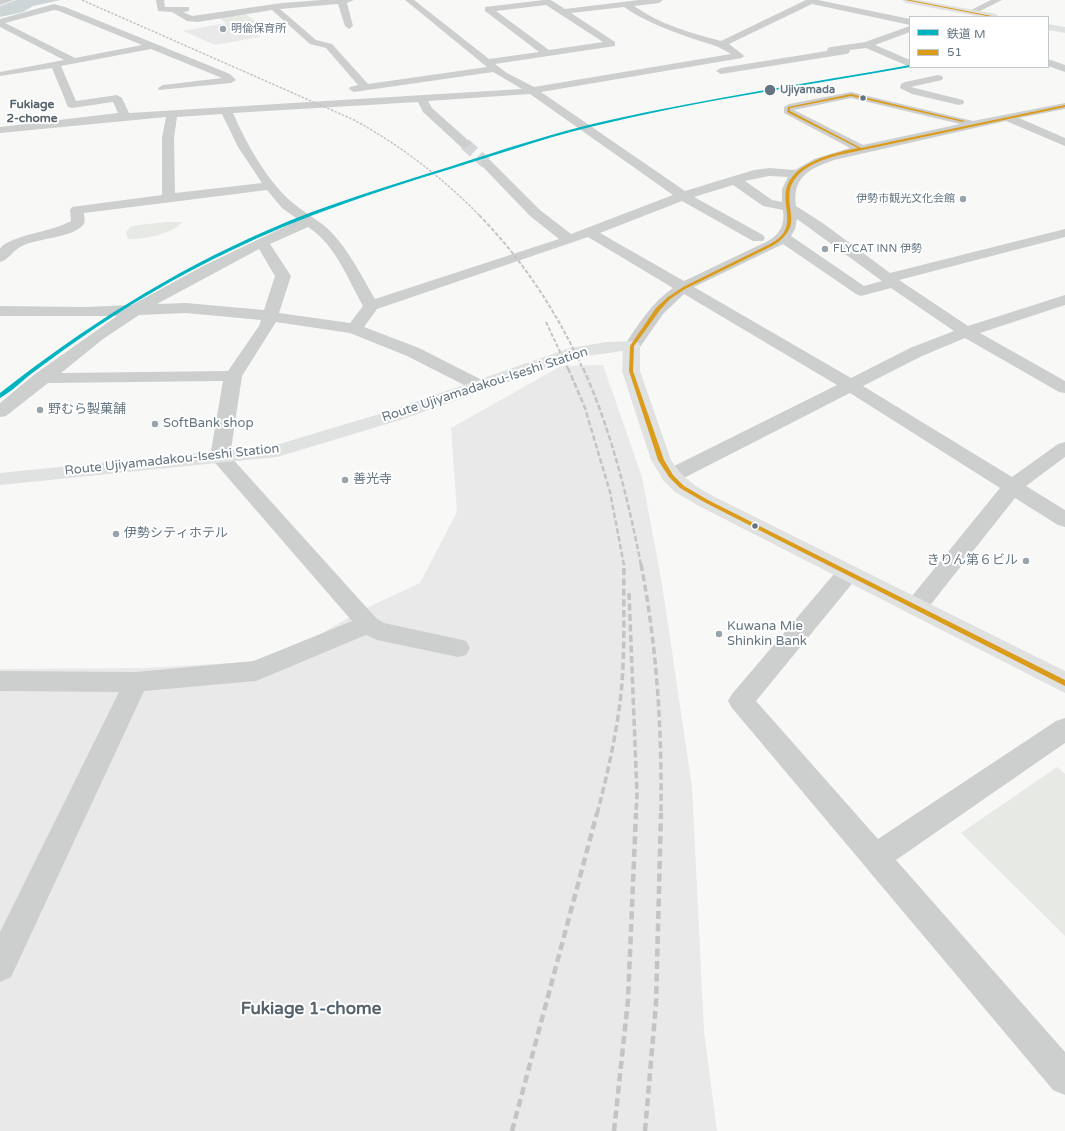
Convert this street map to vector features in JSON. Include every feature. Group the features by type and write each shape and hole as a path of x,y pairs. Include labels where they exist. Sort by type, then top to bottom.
{"main road":[{"path":"906,0 991,16"},
{"path":"1049,27 1065,30"},
{"path":"632,346 631,371 662,460 671,476 682,487 706,501 1065,684"},
{"name":"Route Ujiyamadakou-Iseshi Station","path":"0,479 277,451 393,416 478,385 576,352 607,347 632,346"}],"street":[{"path":"0,2 10,0"},
{"path":"160,0 161,9 175,11 198,7"},
{"path":"175,11 190,19 198,20 273,7 346,0 349,26"},
{"path":"409,0 491,65 551,103 639,167 683,196 758,238"},
{"path":"562,12 622,3 659,0"},
{"path":"722,44 812,0 909,22"},
{"path":"971,12 998,0"},
{"path":"54,7 53,4 66,1"},
{"path":"343,91 491,65 547,53 612,44 548,2 488,9 547,53"},
{"path":"622,3 640,14 664,25 693,36 722,44 739,56 759,62 867,45 909,29"},
{"path":"0,23 54,7 62,9 226,76 231,80 250,108"},
{"path":"273,7 314,42 329,46 365,87"},
{"path":"0,23 74,61"},
{"path":"867,45 909,64"},
{"path":"3,74 151,46"},
{"path":"710,73 846,51"},
{"path":"0,130 250,108 533,91 739,56"},
{"path":"55,64 72,105 117,98 124,113 123,118"},
{"path":"919,68 938,78 968,112"},
{"path":"938,78 904,86 905,88 991,120 1065,106"},
{"path":"163,88 231,80"},
{"path":"327,93 335,103"},
{"path":"861,149 788,110 789,107 851,95 968,112"},
{"path":"421,98 428,110 465,144"},
{"path":"551,103 565,100"},
{"path":"226,110 233,127 271,186 287,204 319,226 342,256 371,306"},
{"path":"632,346 658,309 669,298 684,288 771,245 783,237 790,227 791,218 787,199 788,187 798,174 828,159 968,112"},
{"path":"169,198 168,138 172,114"},
{"path":"1006,117 1065,142"},
{"path":"486,163 535,213 569,240"},
{"path":"354,329 371,306 569,240 683,196 735,180 769,172 798,174"},
{"path":"735,180 768,203 790,208 966,332 1065,388"},
{"path":"0,258 15,244 30,238 68,230 78,223 77,210 271,186"},
{"path":"0,412 41,378 58,368 97,336 137,309 262,242 310,221"},
{"path":"589,232 850,385 1065,520"},
{"path":"783,237 861,291 891,280 1065,233"},
{"path":"262,242 284,276 267,326 233,376 220,457 363,618 377,631 458,648"},
{"path":"671,476 916,352 966,332 1065,300"},
{"path":"0,311 86,312 186,308 271,316 354,329 413,352 478,385"},
{"path":"41,378 233,376"},
{"path":"916,608 1013,486 1065,448"},
{"path":"848,573 741,701 876,856 1065,1078"},
{"path":"0,681 136,682 256,671 363,618"},
{"path":"0,966 136,682"},
{"path":"876,856 1065,729"}],"shaded area":[{"path":"16,0 61,0 33,6 23,12 0,17 0,6"},
{"path":"243,13 258,25 246,26 249,29 228,33 220,30 234,26 223,17"},
{"name":"明倫保育所","path":"244,13 261,25 249,27 260,37 215,45 183,31 226,23 218,17"},
{"path":"165,222 183,222 164,233 142,238 128,239 126,232 131,226"},
{"path":"603,365 642,477 662,584 692,787 704,1031 717,1131 0,1131 0,669 144,668 250,662 314,638 358,612 420,583 457,512 451,428 561,366"},
{"path":"1057,767 1065,774 1065,936 961,833"}],"tunnel":[{"path":"465,144 486,163"}],"railway":[{"path":"82,0 354,120 388,140 420,163 451,188 479,215"},
{"path":"479,215 510,250 537,287 562,327 583,369"},
{"path":"546,322 568,369"},
{"path":"568,368 585,408 610,492 624,565"},
{"path":"583,368 602,416 618,465 641,565"},
{"path":"641,564 655,657 661,751 661,813"},
{"path":"597,814 607,775 617,723 623,674 624,565"},
{"path":"629,593 637,794 636,814"},
{"path":"512,1131 597,813"},
{"path":"614,1131 628,1000 636,813"},
{"path":"645,1131 656,1004 661,813"}],"rail line":[{"name":"M","path":"0,396 73,341 149,292 229,249 313,213 381,189 589,126 647,113 909,66"}],"transit line":[{"name":"51","path":"906,0 991,16"},
{"name":"51","path":"861,149 788,111 789,107 851,95 963,121"},
{"name":"51","path":"1065,106 847,152 812,163 798,173 792,180 788,189 787,198 790,222 782,238 771,245 684,288 669,298 658,309 632,346 631,371 661,460 671,476 682,487 706,501 1065,683"}],"place":[{"name":"明倫保育所","path":"223,29"},
{"name":"Ujiyamada","path":"770,90"},
{"name":"伊勢市観光文化会館","path":"963,199"},
{"name":"FLYCAT INN 伊勢","path":"825,249"},
{"name":"野むら製菓舗","path":"40,410"},
{"name":"SoftBank shop","path":"155,424"},
{"name":"善光寺","path":"345,480"},
{"name":"伊勢シティホテル","path":"116,534"},
{"name":"きりん第６ビル","path":"1026,561"},
{"name":"Kuwana Mie Shinkin Bank","path":"719,634"}],"district":[{"name":"Fukiage 2-chome","path":"32,112"},
{"name":"Fukiage 1-chome","path":"311,1010"}]}
